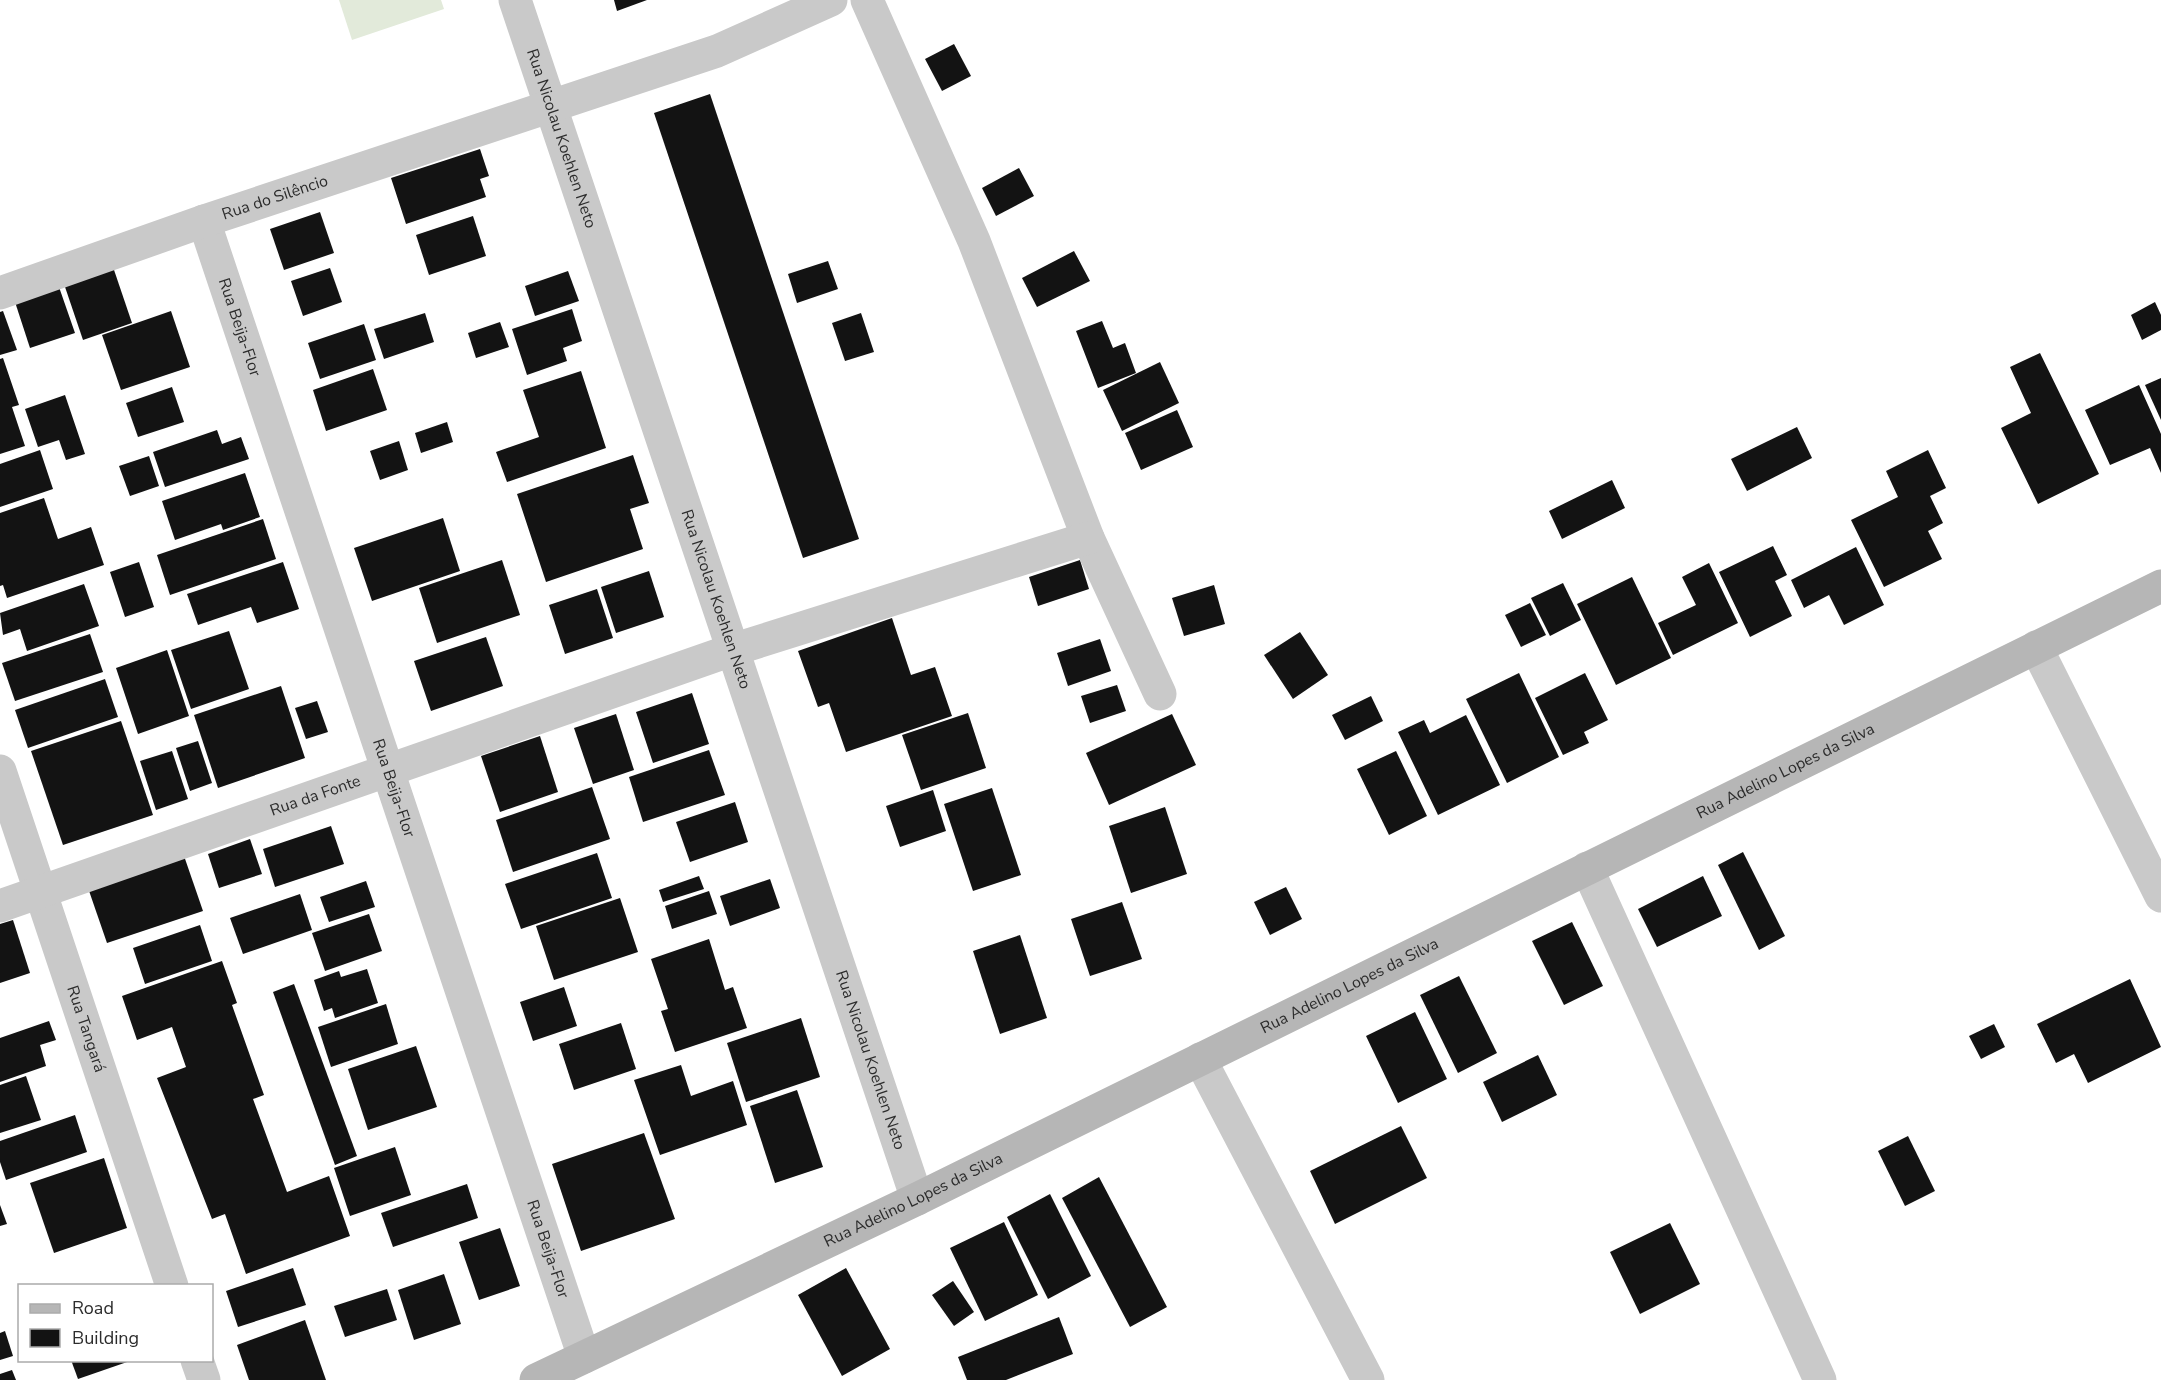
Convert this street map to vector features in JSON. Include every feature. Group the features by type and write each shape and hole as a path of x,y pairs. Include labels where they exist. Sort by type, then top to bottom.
{"main road":[{"name":"Rua Adelino Lopes da Silva","path":"536,1380 916,1199 2161,586"}],"street":[{"name":"Rua Nicolau Koehlen Neto","path":"515,0 916,1199"},
{"name":"Rua do Silêncio","path":"0,293 204,221 551,108 717,51 831,0"},
{"path":"867,0 974,241 1088,538 1160,694"},
{"name":"Rua Beija-Flor","path":"204,221 584,1357"},
{"name":"Rua da Fonte","path":"0,906 732,650 1088,538"},
{"path":"2036,647 2161,896"},
{"name":"Rua Tangará","path":"0,771 171,1284"},
{"path":"1587,868 1821,1380"},
{"path":"1200,1059 1368,1380"},
{"path":"198,1362 204,1380"}],"green space":[{"path":"339,0 441,0 444,9 352,40"}],"building":[{"path":"614,0 647,0 617,11"},
{"path":"954,44 971,76 942,91 925,59"},
{"path":"710,94 859,539 803,558 654,113"},
{"path":"480,149 489,176 480,179 486,197 406,224 391,178"},
{"path":"1019,168 1034,196 996,216 982,188"},
{"path":"320,212 334,253 284,270 270,229"},
{"path":"473,216 486,256 429,275 416,235"},
{"path":"1074,251 1090,281 1037,307 1022,278"},
{"path":"828,261 838,289 797,303 788,274"},
{"path":"112,264 132,323 83,340 63,281"},
{"path":"330,268 342,302 303,316 291,281"},
{"path":"568,271 579,301 535,316 525,286"},
{"path":"59,287 75,333 30,348 15,302"},
{"path":"2155,302 2161,315 2161,330 2142,340 2131,315"},
{"path":"572,309 582,341 563,348 567,361 527,375 512,329"},
{"path":"3,311 17,350 0,355 0,312"},
{"path":"171,311 190,367 121,390 102,335"},
{"path":"425,313 434,342 384,359 374,329"},
{"path":"861,313 874,352 845,361 832,323"},
{"path":"1102,321 1113,348 1125,343 1136,373 1098,388 1076,331"},
{"path":"500,322 509,347 476,358 468,333"},
{"path":"364,324 376,360 320,379 308,343"},
{"path":"2040,353 2099,474 2038,504 2001,428 2031,413 2010,367"},
{"path":"3,358 19,405 12,407 25,446 0,454 0,359"},
{"path":"1160,362 1179,403 1122,431 1103,390"},
{"path":"373,369 387,410 326,431 313,390"},
{"path":"581,371 606,448 507,482 496,452 539,437 523,390"},
{"path":"2161,378 2161,420 2145,385"},
{"path":"2139,385 2161,434 2161,473 2150,448 2110,465 2085,410"},
{"path":"172,387 184,422 138,437 126,403"},
{"path":"65,395 85,454 66,460 59,440 38,447 25,409"},
{"path":"1177,410 1193,447 1141,470 1125,433"},
{"path":"447,422 453,442 421,453 415,433"},
{"path":"1797,427 1812,458 1747,491 1731,459"},
{"path":"217,430 222,444 241,437 249,459 165,487 153,452"},
{"path":"399,441 408,470 380,480 370,451"},
{"path":"40,450 53,489 0,507 0,464"},
{"path":"1928,450 1946,488 1930,496 1943,523 1928,531 1942,559 1884,587 1851,520 1898,497 1886,471"},
{"path":"633,455 649,503 630,509 643,549 546,582 517,494"},
{"path":"149,456 159,486 130,496 119,466"},
{"path":"245,473 260,517 223,530 221,524 175,540 162,501"},
{"path":"1612,480 1625,508 1562,539 1549,511"},
{"path":"44,498 58,539 91,527 104,565 7,598 3,585 0,586 0,513"},
{"path":"443,518 460,571 372,601 354,548"},
{"path":"263,519 276,559 170,595 157,555"},
{"path":"1773,546 1787,575 1775,581 1792,616 1750,637 1719,572"},
{"path":"1856,547 1884,605 1844,625 1829,595 1804,608 1791,580"},
{"path":"502,560 520,615 437,643 419,588"},
{"path":"1080,560 1089,589 1038,606 1029,577"},
{"path":"139,562 154,607 125,617 110,572"},
{"path":"283,562 299,609 257,623 251,607 198,625 187,594"},
{"path":"1709,563 1738,623 1673,655 1658,623 1696,605 1682,577"},
{"path":"649,571 664,617 616,633 601,587"},
{"path":"1632,577 1671,658 1616,685 1577,604"},
{"path":"1563,583 1581,620 1550,636 1531,598"},
{"path":"84,584 99,626 27,651 20,629 3,635 0,613"},
{"path":"1214,585 1225,624 1184,636 1172,598"},
{"path":"597,589 613,638 565,654 549,605"},
{"path":"1530,603 1546,635 1521,647 1505,615"},
{"path":"892,618 911,675 935,667 952,716 846,752 829,703 818,707 798,651"},
{"path":"229,631 249,689 191,709 171,650"},
{"path":"1300,632 1328,675 1293,699 1264,655"},
{"path":"90,634 103,672 15,701 2,663"},
{"path":"486,637 503,686 431,711 414,661"},
{"path":"1100,639 1111,671 1068,686 1057,653"},
{"path":"167,650 189,716 138,734 116,668"},
{"path":"1519,673 1559,757 1507,783 1466,699"},
{"path":"1585,673 1608,720 1584,732 1589,743 1563,755 1535,698"},
{"path":"105,679 118,717 28,748 15,710"},
{"path":"1117,685 1126,711 1090,723 1081,696"},
{"path":"281,686 305,758 218,788 194,715"},
{"path":"692,693 709,744 653,763 636,712"},
{"path":"1371,696 1383,721 1345,740 1332,715"},
{"path":"317,701 328,732 306,739 295,708"},
{"path":"968,713 986,768 921,790 902,735"},
{"path":"616,714 634,770 593,784 574,728"},
{"path":"1172,714 1196,765 1109,805 1086,753"},
{"path":"1466,715 1500,785 1438,815 1398,732 1424,720 1430,733"},
{"path":"121,721 153,815 63,845 31,751"},
{"path":"540,736 558,792 500,812 481,756"},
{"path":"198,741 212,783 190,791 176,748"},
{"path":"709,750 725,795 643,822 629,777"},
{"path":"172,751 188,799 156,810 140,761"},
{"path":"1396,751 1427,816 1389,835 1357,769"},
{"path":"592,787 610,839 513,872 496,820"},
{"path":"992,788 1021,875 973,891 944,804"},
{"path":"933,790 946,831 900,847 886,806"},
{"path":"735,802 748,842 690,862 676,822"},
{"path":"1165,807 1187,874 1131,893 1109,826"},
{"path":"331,826 344,864 275,887 263,849"},
{"path":"250,839 262,874 219,888 208,854"},
{"path":"1743,852 1785,936 1759,950 1718,865"},
{"path":"183,853 203,911 107,943 87,885"},
{"path":"597,853 612,898 521,929 505,884"},
{"path":"699,876 704,889 663,902 659,890"},
{"path":"1703,876 1722,916 1657,947 1638,909"},
{"path":"770,879 780,908 730,926 720,896"},
{"path":"366,881 375,907 329,922 320,897"},
{"path":"1286,887 1302,919 1270,935 1254,902"},
{"path":"709,891 717,914 672,929 665,906"},
{"path":"300,894 312,930 243,954 230,918"},
{"path":"620,898 638,952 554,980 536,926"},
{"path":"1122,902 1142,959 1090,976 1071,919"},
{"path":"369,914 382,951 325,971 312,933"},
{"path":"13,920 30,973 0,983 0,924"},
{"path":"1572,922 1603,986 1564,1005 1532,941"},
{"path":"200,925 212,961 145,984 133,948"},
{"path":"1020,935 1047,1018 1000,1034 973,951"},
{"path":"709,939 725,990 733,987 747,1028 675,1052 661,1011 668,1009 651,959"},
{"path":"222,961 237,1003 232,1005 264,1095 253,1099 287,1192 329,1176 350,1236 246,1274 225,1214 212,1219 157,1078 186,1067 172,1027 137,1040 122,996"},
{"path":"367,969 378,1003 335,1018 332,1008 324,1011 314,980 339,971 341,977"},
{"path":"1459,976 1497,1053 1458,1073 1420,995"},
{"path":"2130,979 2161,1047 2088,1083 2074,1054 2056,1063 2037,1024"},
{"path":"294,984 357,1156 335,1165 273,992"},
{"path":"564,987 577,1026 533,1041 520,1002"},
{"path":"386,1004 398,1044 331,1067 318,1027"},
{"path":"1415,1012 1447,1079 1398,1103 1366,1036"},
{"path":"801,1018 820,1077 746,1102 727,1043"},
{"path":"49,1021 56,1040 40,1045 46,1066 0,1082 0,1038"},
{"path":"621,1023 636,1069 574,1090 559,1044"},
{"path":"1994,1024 2005,1047 1981,1059 1969,1036"},
{"path":"416,1046 437,1107 368,1130 348,1069"},
{"path":"1538,1055 1557,1095 1502,1122 1483,1082"},
{"path":"681,1065 691,1096 733,1081 747,1125 660,1155 634,1080"},
{"path":"26,1076 41,1120 0,1133 0,1085"},
{"path":"797,1090 823,1167 775,1183 750,1106"},
{"path":"75,1115 87,1152 6,1180 0,1162 0,1141"},
{"path":"1401,1126 1427,1178 1335,1224 1310,1171"},
{"path":"644,1133 675,1219 581,1251 552,1164"},
{"path":"1908,1136 1935,1191 1905,1206 1878,1151"},
{"path":"395,1147 411,1195 350,1216 334,1168"},
{"path":"104,1158 127,1228 54,1253 30,1183"},
{"path":"1099,1177 1167,1307 1130,1327 1062,1198"},
{"path":"467,1184 478,1218 393,1247 381,1213"},
{"path":"1050,1194 1091,1276 1048,1299 1007,1217"},
{"path":"0,1205 7,1224 0,1226"},
{"path":"1004,1222 1038,1295 985,1321 950,1248"},
{"path":"1670,1223 1700,1284 1640,1314 1610,1252"},
{"path":"500,1228 520,1286 479,1300 459,1242"},
{"path":"293,1268 306,1305 238,1327 226,1291"},
{"path":"846,1268 890,1349 842,1376 798,1295"},
{"path":"444,1274 461,1324 414,1340 398,1290"},
{"path":"953,1281 974,1312 954,1326 932,1295"},
{"path":"387,1289 397,1320 345,1337 334,1306"},
{"path":"1059,1317 1073,1354 1006,1380 967,1380 958,1357"},
{"path":"305,1320 326,1380 249,1380 237,1345"},
{"path":"5,1331 13,1356 0,1360 0,1333"},
{"path":"72,1362 127,1362 78,1379"},
{"path":"12,1370 16,1380 0,1380 0,1374"}]}
